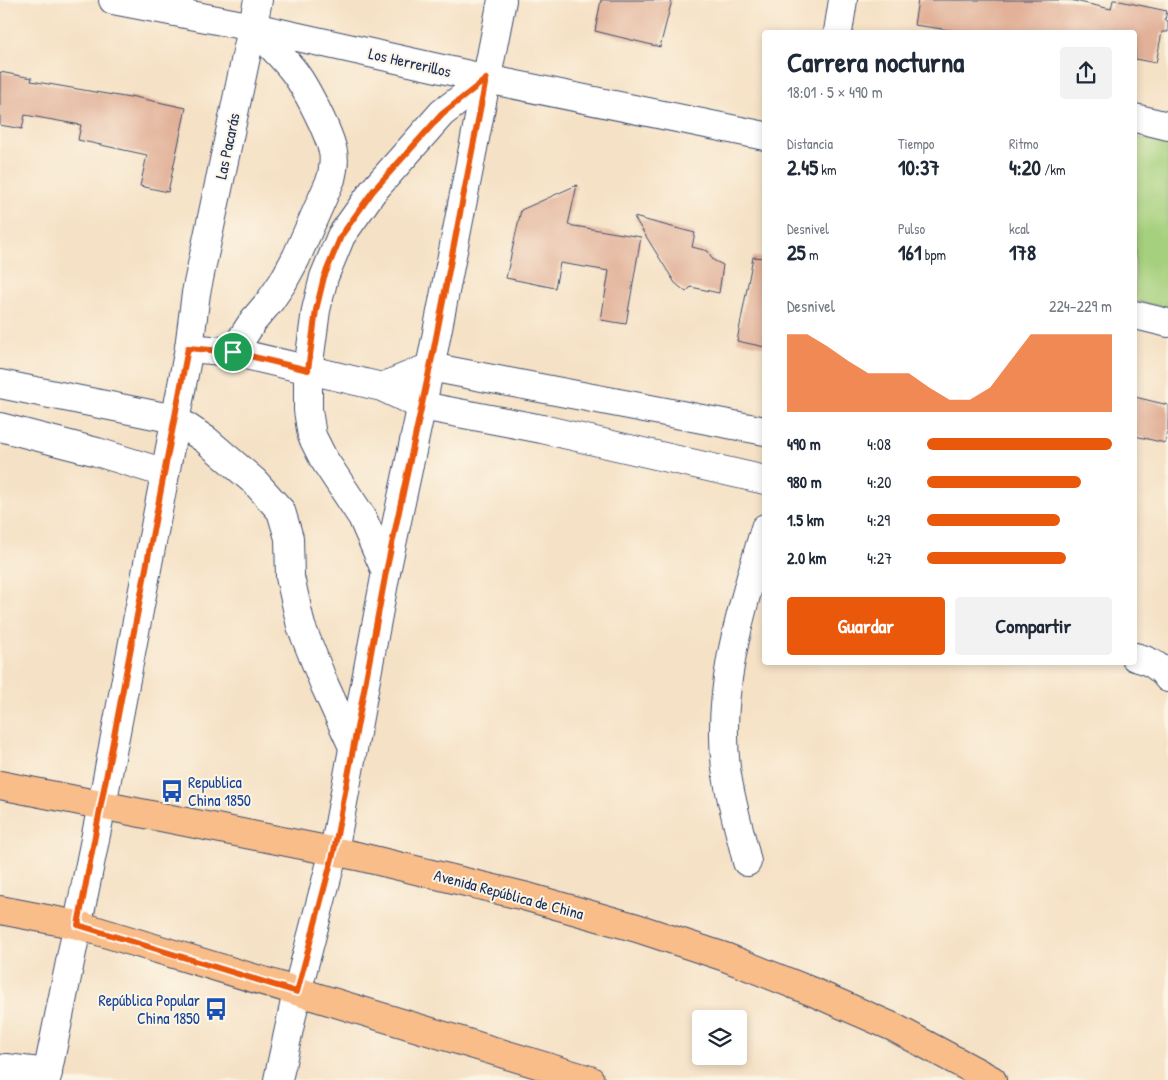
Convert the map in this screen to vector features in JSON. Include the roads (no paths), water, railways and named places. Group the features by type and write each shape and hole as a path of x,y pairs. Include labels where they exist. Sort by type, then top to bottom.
{"main road":[{"name":"Avenida República de China","path":"0,785 334,851 524,896 637,928 725,957 813,992 893,1027 992,1080"},
{"path":"0,910 78,925 583,1079"}],"street":[{"name":"Los Herrerillos","path":"113,0 253,26 486,79 762,135"},
{"name":"Las Pacarás","path":"47,1076 102,805 188,348 196,292 258,0"},
{"path":"278,1080 297,992 334,851 386,572 432,360 502,0"},
{"path":"838,30 843,0"},
{"path":"233,352 253,321 283,282 296,258 327,188 334,167 333,153 328,135 304,86 293,70 253,26"},
{"path":"386,572 362,517 323,458 312,436 308,410 308,370 316,310 324,277 341,236 373,191 442,114 486,79"},
{"path":"1137,118 1168,126"},
{"path":"1137,315 1168,323"},
{"path":"188,348 233,352 382,387 422,406 542,429 762,479"},
{"path":"382,387 432,360 762,431"},
{"path":"0,384 174,419 206,440 255,482 281,511 289,538 290,577 300,626 353,747"},
{"path":"0,427 97,452 164,472"},
{"path":"747,862 726,768 725,717 729,670 737,631 762,539"},
{"path":"1137,657 1162,669 1168,678"},
{"path":"0,1070 6,1068 47,1076"}],"place":[{"name":"Republica China 1850","path":"172,791"},
{"name":"República Popular China 1850","path":"216,1009"}]}
